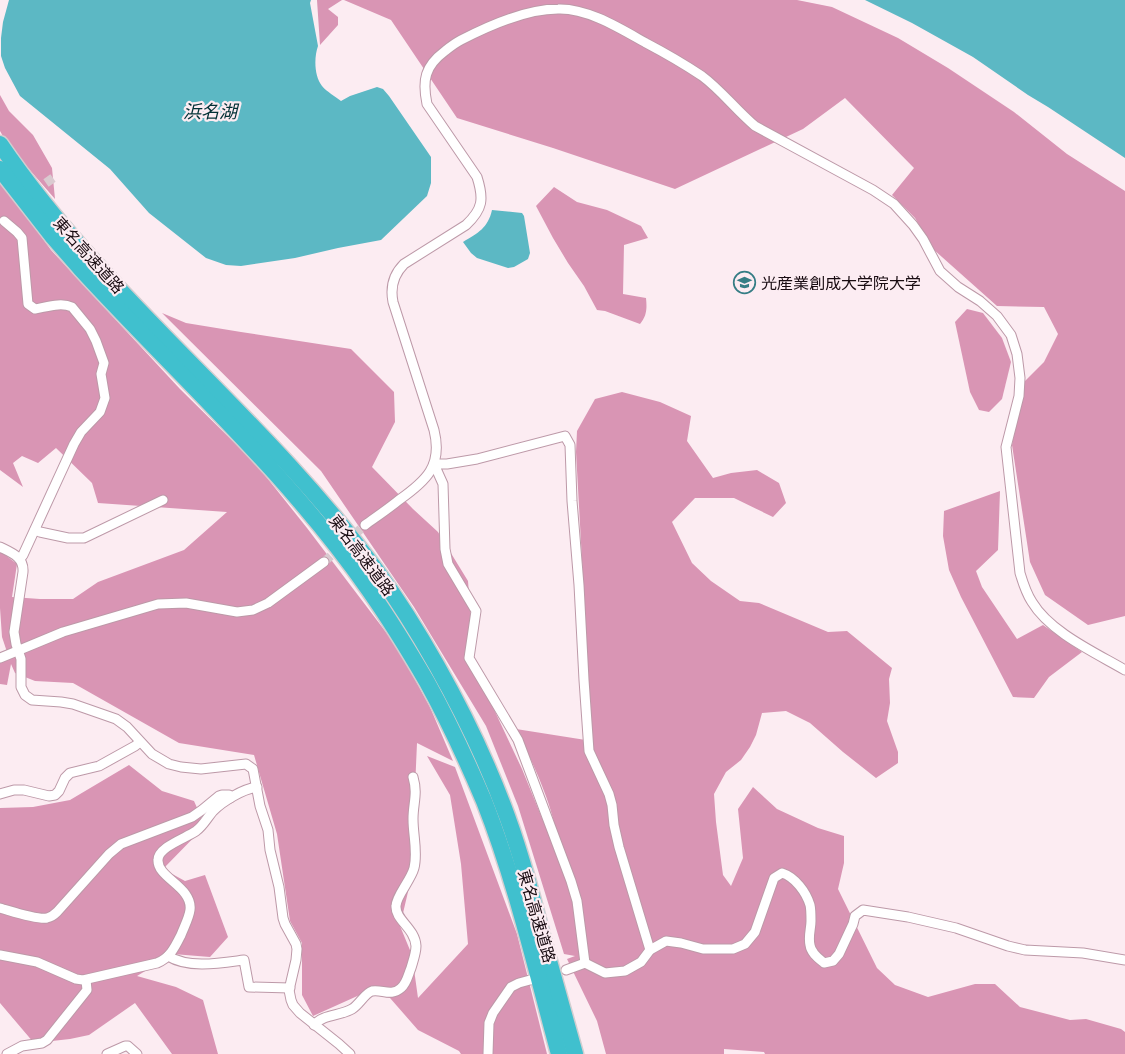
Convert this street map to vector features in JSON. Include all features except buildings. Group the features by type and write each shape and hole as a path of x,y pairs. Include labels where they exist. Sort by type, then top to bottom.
{"highway":[{"name":"東名高速道路","path":"0,144 41,200 85,252 296,474 337,521 378,573 417,631 453,695 483,755 507,816 530,889 575,1054"},
{"name":"東名高速道路","path":"0,169 74,262 270,469 308,512 369,589 398,633 428,684 456,739 484,802 519,908 559,1054"},
{"path":"550,965 583,1054"}],"street":[{"path":"365,525 417,488 427,477 434,464 436,451 436,437 392,296 392,284 396,273 404,264 466,225 479,210 481,203 482,190 477,177 427,104 425,89 428,69 440,55 458,41 484,28 531,12 558,9 579,12 620,28 665,53 702,77 755,126 874,190 894,204 914,225 940,271 958,288 980,301 998,316 1010,335 1018,354 1019,396 1006,447 1020,573 1025,588 1031,601 1040,613 1056,629 1125,670"},
{"path":"4,221 18,232 22,238 28,304 35,309 62,305 72,307 92,333 104,364 101,374 105,391 104,406 81,432 74,444 24,555 20,559"},
{"path":"434,464 447,464 477,459 566,436 570,445 589,751 609,794 619,847 650,950"},
{"path":"434,464 443,484 445,549 448,564 476,610 469,658 518,740 571,881 577,901 585,963"},
{"path":"35,530 68,538 84,538 163,500"},
{"path":"0,547 15,554 20,559 23,569 14,632 20,659 21,687 28,698 67,703 110,716 122,722 157,758 175,766 201,769 246,764 254,771 260,806 268,830 283,918 297,949 290,988 293,1005 300,1013 350,1054"},
{"path":"0,658 63,632 158,604 186,603 236,612 253,610 268,603 324,562"},
{"path":"0,652 18,650"},
{"path":"0,794 14,790 24,790 49,796 55,795 70,773 104,764 140,742"},
{"path":"314,1025 318,1020 354,1008 369,992 395,992 406,983 415,953 415,941 411,930 397,914 396,905 411,876 415,861 416,846 413,817 416,793 413,778"},
{"path":"0,955 37,962 76,979 86,980 162,961 177,943 189,916 190,903 184,892 159,867 159,854 195,832 217,807 230,798 250,788 257,787"},
{"path":"0,908 38,918 50,917 57,912 108,854 120,844 192,816 222,795 229,795 230,798"},
{"path":"566,970 585,963 605,973 625,971 641,962 650,950 666,941 682,942 703,949 734,949 745,944 755,932 774,878 782,873 788,875 800,887 810,906 810,946 814,954 824,963 833,961 839,954 855,916 863,910 908,917 956,928 1025,950 1083,953 1125,960"},
{"path":"168,956 173,959 200,965 244,960 249,987 290,988"},
{"path":"7,1054 22,1046 42,1043 48,1040 87,990 86,980"},
{"path":"488,1054 489,1023 493,1014 511,988 519,983 530,980"},
{"path":"107,1054 125,1046 137,1054"}],"shaded area":[{"path":"317,0 342,0 328,9 338,17 338,25 320,45"},
{"path":"344,0 797,0 832,7 898,38 948,68 1014,112 1067,154 1125,191 1125,616 1088,625 1045,595 1030,562 1012,445 1023,383 1044,362 1058,334 1044,307 997,306 933,249 915,218 892,195 914,168 845,98 803,129 675,189 457,118 391,20"},
{"path":"0,95 9,111 33,135 52,168 55,199 8,145 0,131"},
{"path":"0,180 51,250 180,389 256,464 398,648 430,707 453,761 417,743 411,879 400,926 412,955 418,998 468,944 461,864 450,795 427,756 455,767 517,934 547,1054 461,1054 459,1051 418,1030 390,998 364,993 313,1016 302,995 302,943 290,921 277,834 254,755 179,743 73,683 35,681 15,673 11,664 7,685 0,684 0,655 8,655 2,637 0,551 17,564 12,597 73,599 98,582 184,550 227,512 98,503 92,483 56,448 38,463 22,456 13,463 23,487 0,470"},
{"path":"554,187 577,202 607,210 641,226 648,238 624,245 623,294 646,298 646,312 640,324 605,311 597,310 553,238 536,206"},
{"path":"967,309 983,313 1002,338 1011,362 1002,399 989,412 979,410 970,392 955,322"},
{"path":"162,313 186,323 351,349 394,392 395,422 372,467 438,532 468,581 475,669 522,769 559,855 558,840 550,807 516,729 592,741 576,452 577,431 595,399 622,392 660,402 691,416 687,441 713,478 731,473 757,470 779,483 786,503 773,517 734,498 695,498 672,522 692,563 711,581 740,601 759,603 828,632 847,631 892,668 889,679 890,703 887,721 898,752 898,763 876,778 810,723 786,711 762,713 756,735 750,747 741,760 726,772 714,794 723,875 731,886 743,858 738,809 753,787 777,809 818,828 844,836 844,863 838,889 877,968 895,985 928,997 975,984 995,984 1020,1007 1070,1020 1086,1019 1121,1029 1125,1032 1125,1054 765,1054 764,1052 724,1049 724,1054 606,1054 597,1021 567,959 575,956 564,954 518,806 486,726 414,607 321,471"},
{"path":"1000,491 998,550 976,571 982,587 1017,639 1043,625 1082,652 1049,677 1034,698 1013,697 949,570 943,536 944,511"},
{"path":"129,765 162,791 194,801 205,826 163,869 185,881 205,875 228,937 210,957 173,954 137,976 176,987 203,1000 218,1054 172,1054 135,1003 89,1035 34,1043 0,1003 0,808 33,807 70,800"}],"water":[{"name":"浜名湖","path":"9,0 311,0 318,46 316,66 319,82 341,101 377,87 383,89 431,157 431,183 427,196 381,240 295,258 241,266 226,265 206,258 149,213 110,169 20,96 5,68 1,56 3,22"},
{"path":"865,0 1125,0 1125,158 973,57 912,23"},
{"path":"492,210 522,213 524,216 530,253 528,259 514,267 508,268 477,258 463,242 478,233 485,226"}],"tunnel":[{"path":"46,183 53,178"},
{"path":"324,562 365,525"}],"place":[{"name":"光産業創成大学院大学","path":"745,283"}]}
